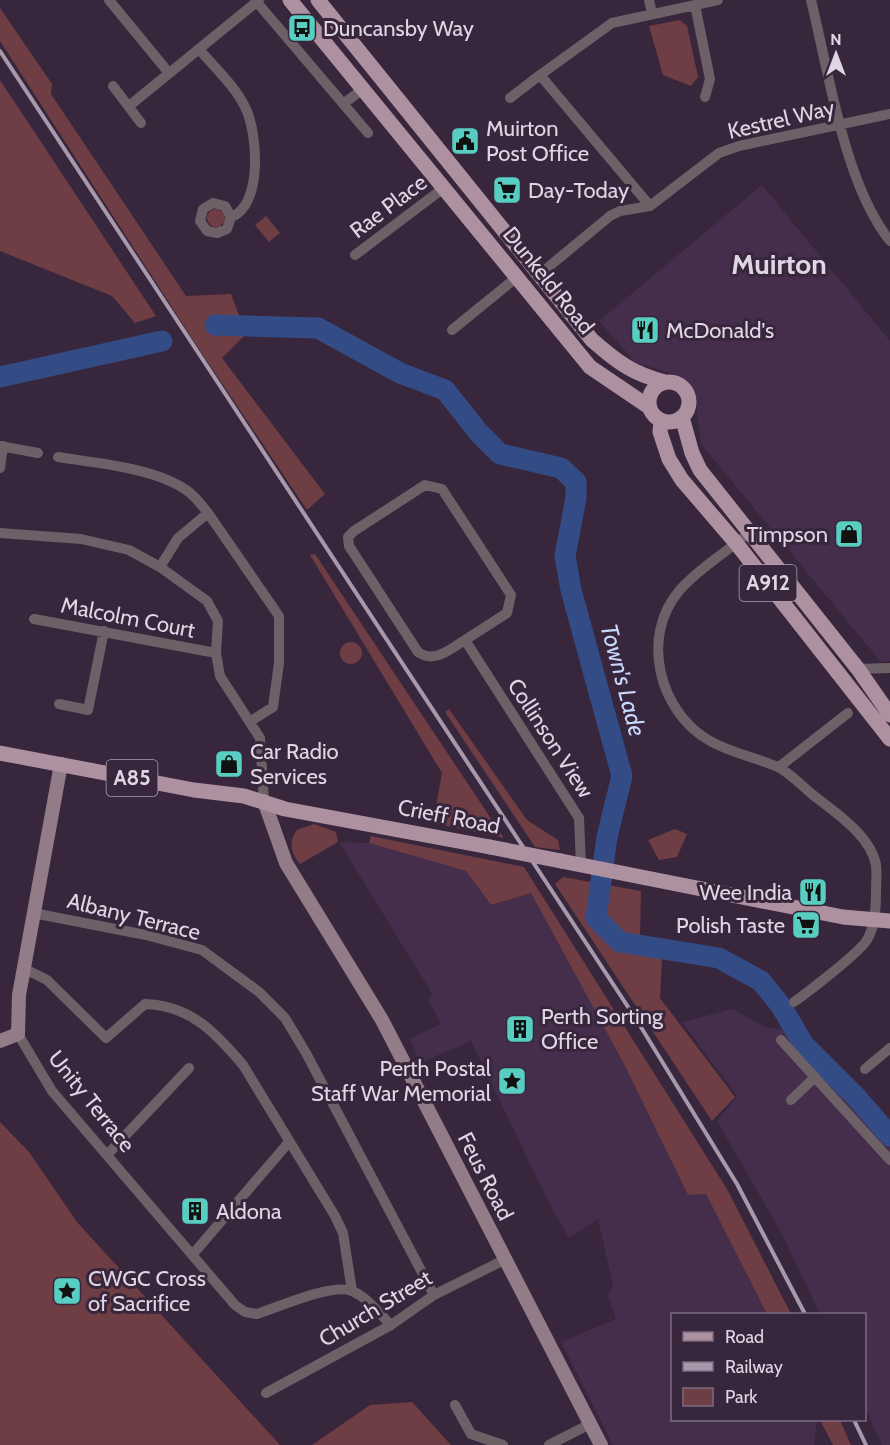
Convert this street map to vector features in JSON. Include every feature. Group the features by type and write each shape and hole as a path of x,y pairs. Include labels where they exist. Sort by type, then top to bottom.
{"main road":[{"name":"Dunkeld Road","path":"290,0 590,367 649,407"},
{"name":"Dunkeld Road","path":"318,0 592,340 618,363 640,376 665,382"},
{"path":"665,382 654,388 648,400 649,407 661,421 672,422 682,417"},
{"name":"A912","path":"665,382 679,385 687,393 688,406 682,417 692,453 700,470 751,531 858,669 890,715"},
{"name":"A912","path":"661,421 660,432 669,459 682,480 736,543 890,739"},
{"name":"Crieff Road","path":"0,753 264,801 285,809 843,917 883,921"}],"street":[{"path":"108,0 169,73"},
{"path":"649,0 652,13"},
{"path":"510,98 612,23 718,0"},
{"path":"811,0 857,180 870,213 890,240"},
{"path":"129,106 257,1 368,133"},
{"path":"695,5 710,80 705,98"},
{"path":"199,49 244,104 250,121 254,158 252,192 243,211 231,217"},
{"path":"540,75 650,206"},
{"path":"113,86 141,123"},
{"path":"343,104 363,89"},
{"name":"Kestrel Way","path":"540,274 610,216 621,211 650,206 719,153 739,146 890,114"},
{"name":"Rae Place","path":"355,255 445,187"},
{"path":"452,330 517,278"},
{"path":"0,468 2,446 38,453"},
{"path":"58,457 166,479 188,491 208,513 279,616 279,663 273,707 251,721"},
{"path":"425,485 442,489 511,595 507,613 465,640 437,656 429,657 418,652 349,546 348,537 354,531 425,485"},
{"path":"160,567 178,538 208,513"},
{"path":"751,531 692,578 668,606 658,638 660,674 674,707 695,730 728,750 779,767 841,816 871,853 876,864 883,921 866,942 817,986 794,1002"},
{"path":"0,533 81,539 129,550 160,567 207,601 218,621 216,653 220,676 251,721 262,748 264,801"},
{"name":"Malcolm Court","path":"34,619 216,653"},
{"path":"58,704 88,710 104,631"},
{"name":"Collinson View","path":"465,640 579,818 581,865"},
{"path":"858,669 890,668"},
{"path":"779,767 848,713"},
{"path":"0,1041 18,1034 19,995 61,764"},
{"name":"Feus Road","path":"264,801 286,863 382,1020 601,1445"},
{"name":"Albany Terrace","path":"33,913 131,932 200,950 259,992 285,1018 306,1053 434,1295"},
{"path":"25,969 47,980 106,1038 146,1004 165,1005 187,1013 224,1043 243,1065 343,1233 352,1291 391,1325"},
{"name":"Unity Terrace","path":"18,1034 52,1091 235,1305 245,1312 257,1314 338,1288 352,1291"},
{"path":"781,1040 890,1160"},
{"path":"865,1069 890,1048"},
{"path":"107,1155 189,1068"},
{"path":"791,1100 815,1077"},
{"path":"193,1254 289,1142"},
{"name":"Church Street","path":"266,1393 391,1325 434,1295 506,1259"},
{"path":"455,1405 471,1434 503,1445"},
{"path":"549,1445 590,1424"}],"shaded area":[{"path":"762,185 890,341 890,661 881,662 701,444 696,403 671,373 636,363 599,321"},
{"path":"339,842 369,843 466,871 491,905 531,893 625,1066 688,1195 706,1194 766,1313 671,1313 671,1421 817,1421 814,1445 613,1445 561,1342 616,1319 608,1295 613,1285 598,1219 569,1238 549,1203 471,1041 420,1063 410,1039 441,1024 428,999 433,995"},
{"path":"733,1009 764,1027 792,1031 890,1141 890,1445 882,1445 866,1410 866,1313 820,1313 782,1234 717,1121 737,1096 682,1022"}],"green space":[{"path":"0,8 52,84 51,94 186,296 231,294 246,334 222,358 325,494 307,510 195,343 0,41"},
{"path":"680,20 687,26 698,77 691,86 663,75 649,26"},
{"path":"0,80 156,316 135,323 112,296 0,251"},
{"path":"216,209 222,212 225,218 222,224 216,227 210,224 207,218 210,212"},
{"path":"266,216 280,233 269,242 255,225"},
{"path":"315,554 504,838 433,823 442,773 310,555"},
{"path":"351,642 359,645 362,653 359,661 351,664 343,661 340,653 343,645"},
{"path":"449,709 527,820 558,840 560,850 535,847 445,712"},
{"path":"314,824 336,832 338,842 300,864 294,856 292,839 297,830"},
{"path":"675,829 687,834 677,857 659,860 648,840"},
{"path":"371,836 524,867 727,1189 790,1313 766,1313 706,1194 688,1195 625,1066 531,893 491,905 466,871 369,843"},
{"path":"563,877 641,891 640,937 662,958 660,998 735,1097 712,1121 555,884"},
{"path":"0,1122 29,1152 77,1222 280,1445 0,1445"},
{"path":"412,1402 451,1445 312,1445 370,1405"},
{"path":"821,1421 840,1421 851,1445 833,1445"}],"waterway":[{"name":"Town's Lade","path":"215,325 318,328 400,373 445,390 479,433 500,454 561,468 576,482 576,498 565,556 571,590 622,776 607,837 596,918 620,942 719,958 761,981 781,1006 804,1045 857,1098 890,1136"},
{"name":"Town's Lade","path":"0,377 162,341"}],"railway":[{"path":"0,51 636,1019 737,1184 804,1313"},
{"path":"854,1421 866,1445"}],"place":[{"name":"Duncansby Way","path":"302,28"},
{"name":"Muirton Post Office","path":"465,141"},
{"name":"Day-Today","path":"507,190"},
{"name":"McDonald's","path":"645,330"},
{"name":"Timpson","path":"849,534"},
{"name":"Car Radio Services","path":"229,764"},
{"name":"Wee India","path":"813,892"},
{"name":"Polish Taste","path":"806,925"},
{"name":"Perth Sorting Office","path":"520,1029"},
{"name":"Perth Postal Staff War Memorial","path":"512,1081"},
{"name":"Aldona","path":"195,1211"},
{"name":"CWGC Cross of Sacrifice","path":"67,1291"}],"district":[{"name":"Muirton","path":"779,264"}]}
